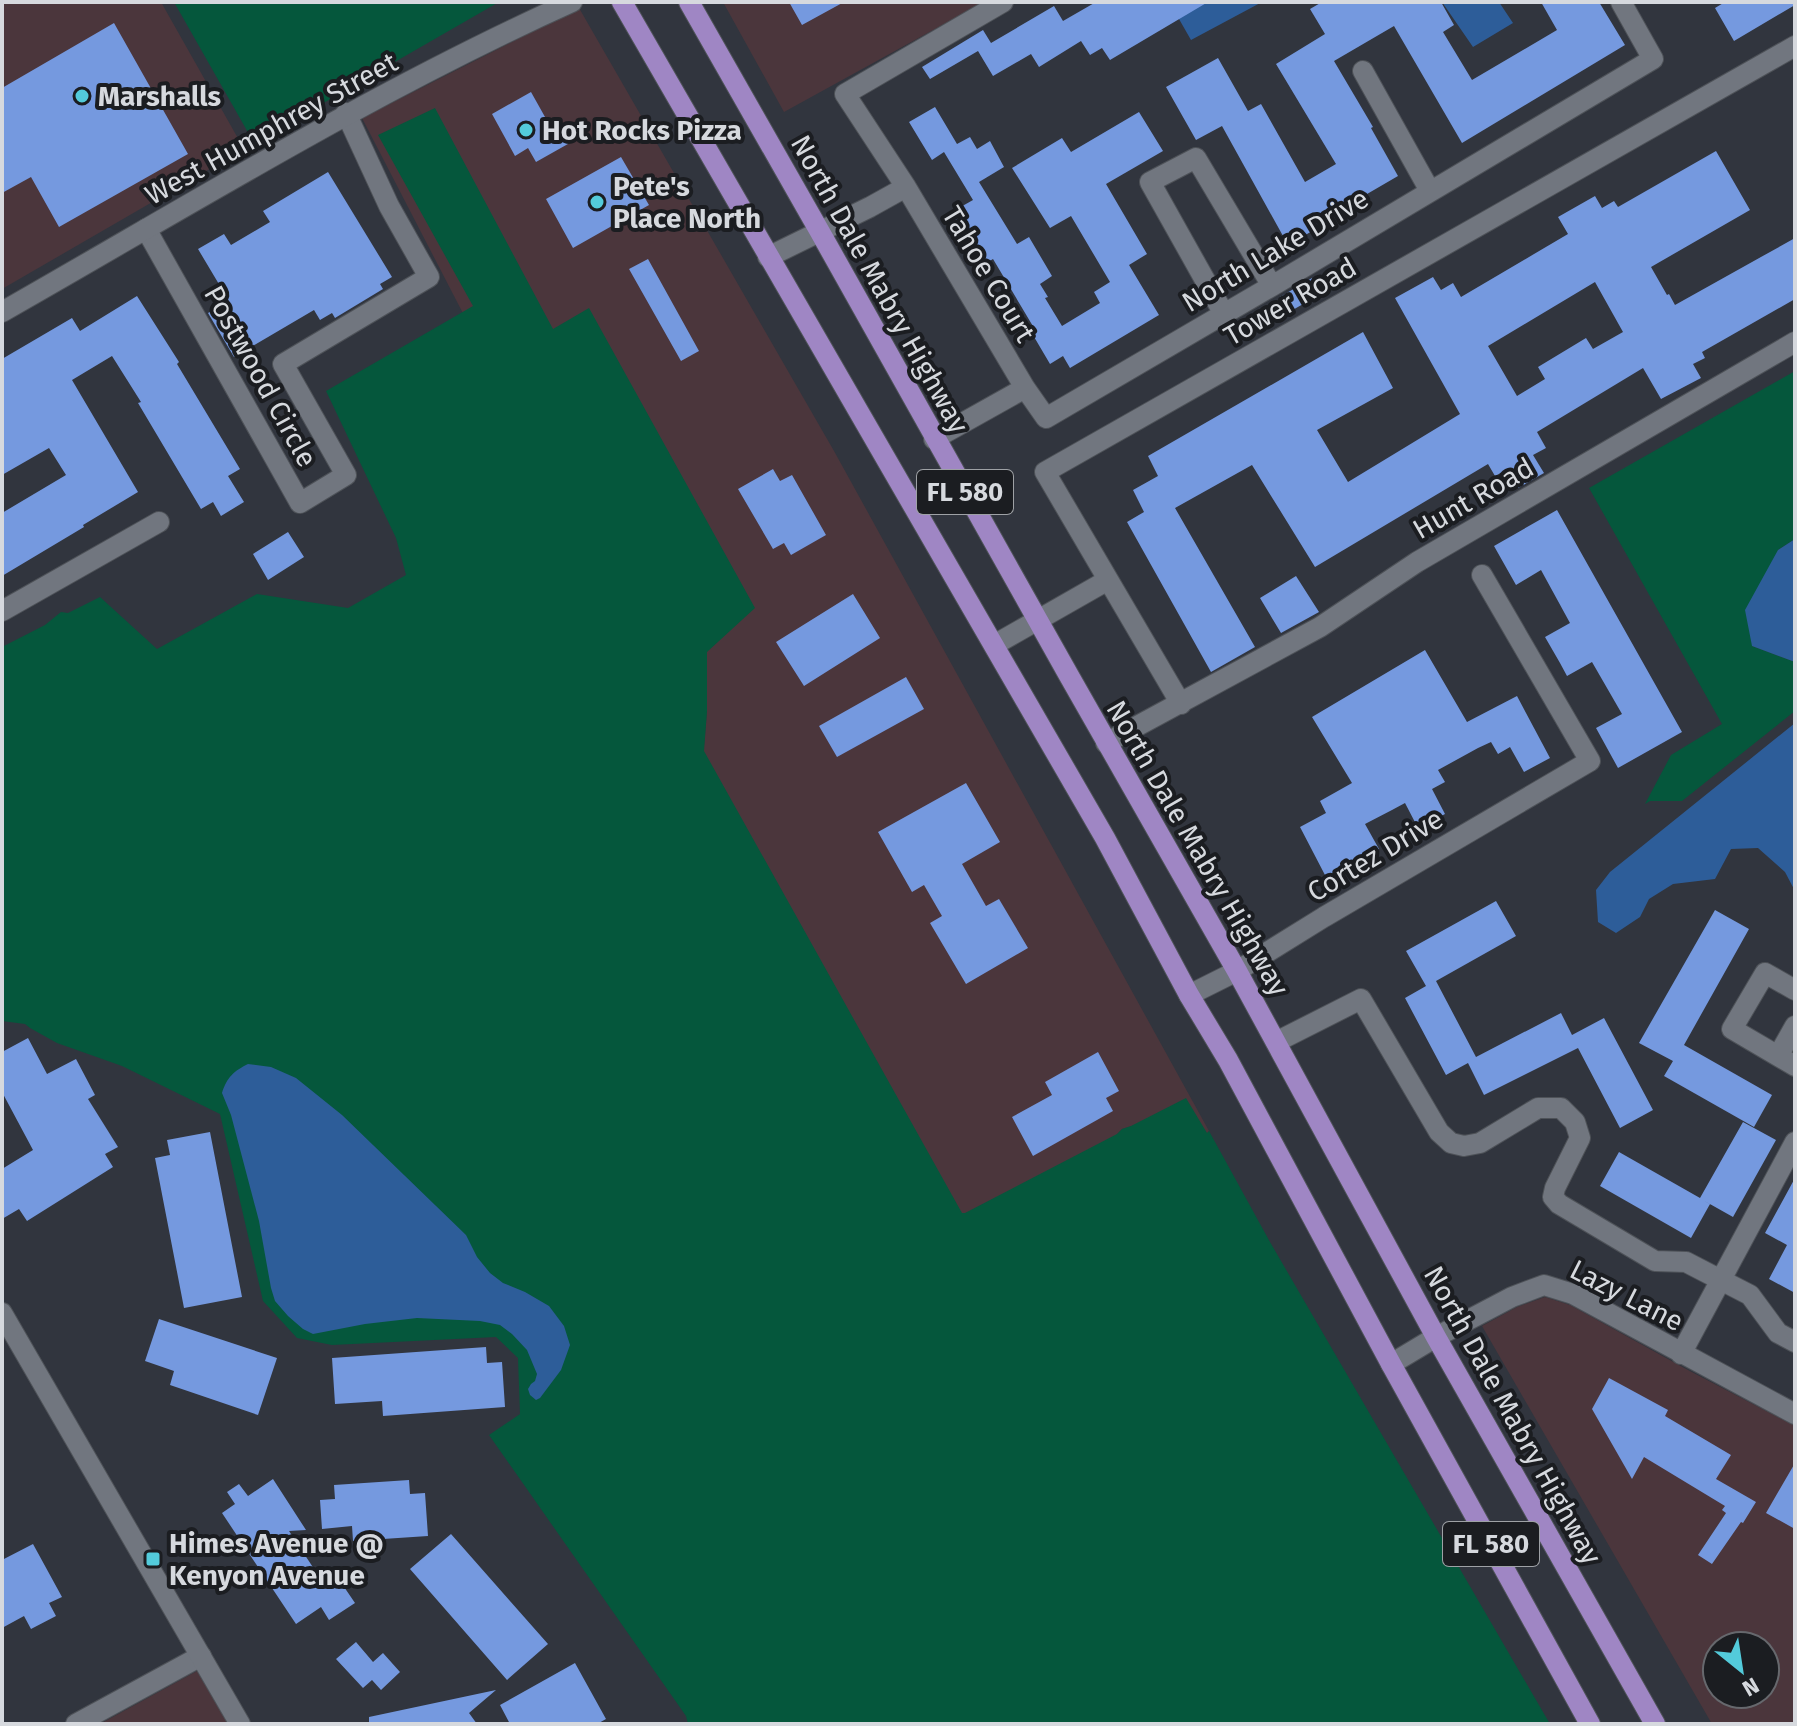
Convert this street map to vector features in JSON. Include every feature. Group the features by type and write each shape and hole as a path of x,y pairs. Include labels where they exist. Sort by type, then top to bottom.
{"main road":[{"name":"FL 580","path":"622,2 1105,838 1590,1724"},
{"name":"North Dale Mabry Highway","path":"689,2 1237,971 1436,1337 1655,1724"}],"street":[{"name":"West Humphrey Street","path":"2,312 346,113 572,2"},
{"name":"Tahoe Court","path":"1003,2 845,94 906,187 1025,388"},
{"name":"North Lake Drive","path":"1025,388 1046,418 1653,59 1621,2"},
{"name":"Tower Road","path":"1181,704 1045,472 1795,46"},
{"path":"1363,71 1430,191"},
{"name":"Postwood Circle","path":"146,229 300,503 346,475 283,364 429,277 389,206 346,113"},
{"path":"1224,314 1150,182 1196,158 1272,286"},
{"path":"768,257 906,187"},
{"name":"Hunt Road","path":"1106,743 1320,627 1417,562 1795,342"},
{"path":"934,439 1025,388"},
{"path":"2,611 159,522"},
{"name":"Cortez Drive","path":"1189,995 1237,971 1590,761 1482,575"},
{"path":"994,645 1108,580"},
{"path":"1795,990 1765,973 1732,1029 1786,1061 1795,1026"},
{"path":"1276,1042 1361,999 1439,1132 1451,1143 1464,1146 1480,1143 1538,1108 1561,1108 1575,1122 1580,1138 1555,1188 1553,1197 1559,1204 1655,1261 1686,1262 1750,1295 1778,1333 1795,1342"},
{"path":"1681,1354 1795,1142"},
{"name":"Lazy Lane","path":"1391,1364 1512,1297 1544,1285 1573,1294 1795,1414"},
{"path":"2,1313 240,1724"},
{"path":"76,1724 201,1656"}],"shaded area":[{"path":"2,2 161,2 244,149 2,289"},
{"path":"723,2 984,2 784,112"},
{"path":"579,8 834,451 1209,1131 1195,1148 1168,1115 1122,1129 1074,1178 984,1211 957,1214 701,782 707,711 707,617 483,352 362,118"},
{"path":"1545,1297 1570,1305 1795,1426 1795,1724 1712,1724 1704,1710 1781,1710 1781,1630 1701,1630 1701,1705 1482,1326 1517,1307"},
{"path":"197,1671 228,1724 100,1724"}],"green space":[{"path":"174,2 499,2 254,143"},
{"path":"435,108 553,329 589,308 755,608 707,652 704,751 962,1213 1186,1098 1207,1133 1209,1131 1270,1242 1550,1724 688,1724 686,1716 489,1435 520,1414 518,1358 496,1337 332,1345 297,1338 263,1301 220,1114 122,1066 57,1043 25,1024 2,1021 2,647 45,625 61,612 68,613 100,597 157,649 257,594 348,608 406,575 396,538 326,391 473,306 378,135"},
{"path":"1795,371 1795,539 1778,550 1752,646 1795,662 1795,711 1682,801 1650,801 1645,804 1671,755 1722,724 1589,488"}],"water":[{"path":"1194,2 1262,2 1191,40 1175,12"},
{"path":"1442,2 1499,2 1513,23 1473,47"},
{"path":"1795,539 1795,662 1752,646 1745,610 1778,550"},
{"path":"1795,723 1795,891 1785,872 1758,848 1731,849 1715,879 1673,884 1649,899 1640,917 1616,933 1598,922 1596,890 1610,872"},
{"path":"248,1064 271,1067 296,1078 342,1115 466,1235 477,1257 490,1273 549,1306 564,1326 570,1345 561,1370 540,1398 536,1400 528,1389 537,1374 527,1350 500,1325 417,1318 313,1334 288,1316 275,1301 271,1288 259,1221 231,1115 222,1093 232,1075"}],"building":[{"path":"789,2 844,2 802,25"},
{"path":"1096,2 1208,2 1110,60 1102,48 1090,55 1081,41 1039,67 1031,54 993,76 978,51 930,79 922,67 983,30 991,43 1054,6 1063,21"},
{"path":"1322,2 1441,2 1454,25 1443,32 1472,80 1557,30 1541,2 1599,2 1625,45 1462,143 1394,26 1334,61 1398,176 1312,226 1314,230 1288,245 1222,126 1196,140 1166,87 1218,58 1248,111 1261,104 1305,182 1336,164 1276,64 1325,34 1310,9"},
{"path":"1725,2 1795,2 1795,5 1734,41 1715,8"},
{"path":"114,23 188,154 59,227 31,177 2,193 2,88"},
{"name":"Hot Rocks Pizza","path":"531,92 554,133 568,126 575,140 536,162 528,148 515,156 492,114"},
{"path":"935,107 957,144 970,137 977,149 990,141 1004,167 979,182 1017,244 1029,237 1052,276 1040,284 1062,326 1100,303 1094,292 1110,282 1071,216 1050,228 1012,168 1062,138 1071,152 1139,112 1163,151 1106,184 1147,254 1129,265 1159,315 1070,368 1063,356 1050,364 1030,330 1034,328 993,259 981,266 950,213 973,200 944,152 932,160 909,122"},
{"path":"1716,151 1750,210 1651,267 1675,305 1795,238 1795,299 1702,352 1705,358 1693,364 1701,378 1661,399 1643,368 1537,432 1546,448 1533,455 1544,473 1518,488 1508,469 1495,476 1488,464 1315,567 1252,465 1175,508 1255,647 1211,672 1127,522 1144,512 1133,490 1158,476 1148,456 1363,332 1393,388 1317,430 1348,482 1460,414 1395,298 1433,277 1441,290 1453,283 1461,297 1568,234 1558,217 1595,196 1602,208 1614,201 1618,207","holes":["1595,282 1623,332 1593,349 1586,338 1538,367 1545,379 1517,396 1488,346"]},
{"name":"Pete's Place North","path":"621,157 649,205 573,248 546,199"},
{"path":"328,172 392,277 380,284 383,289 335,318 332,313 320,320 314,310 234,357 208,313 229,301 198,249 224,234 231,245 270,222 263,211"},
{"path":"648,259 699,351 681,361 629,269"},
{"path":"1312,278 1321,294 1289,312 1280,297"},
{"path":"137,296 240,469 228,476 244,502 221,516 213,502 201,509 112,356 72,380 138,492 2,576 2,513 66,475 49,448 2,475 2,359 72,318 80,331"},
{"path":"773,469 780,481 792,475 826,535 791,555 784,543 773,549 738,489"},
{"path":"1557,510 1682,732 1618,768 1596,728 1622,714 1592,662 1567,676 1545,637 1570,623 1541,570 1516,585 1494,546"},
{"path":"288,532 304,557 268,580 253,554"},
{"path":"1296,576 1319,612 1281,633 1260,598"},
{"path":"853,594 880,638 804,686 776,642"},
{"path":"1425,650 1467,722 1517,696 1550,758 1524,772 1510,747 1498,754 1491,742 1478,748 1438,770 1445,782 1432,789 1445,814 1418,828 1405,803 1365,824 1379,849 1326,877 1300,827 1326,813 1320,801 1352,783 1312,717"},
{"path":"906,677 924,709 837,757 819,726"},
{"path":"966,783 1000,842 962,864 986,906 999,899 1028,948 966,984 930,923 942,916 924,885 912,892 878,832"},
{"path":"1496,901 1516,936 1436,981 1476,1057 1561,1013 1572,1035 1604,1018 1653,1110 1620,1128 1578,1048 1484,1095 1468,1063 1446,1075 1405,998 1426,986 1406,951"},
{"path":"1715,910 1749,929 1684,1045 1772,1095 1754,1127 1664,1076 1673,1061 1639,1043"},
{"path":"28,1038 47,1074 76,1059 95,1095 88,1099 118,1147 105,1154 113,1167 27,1221 19,1209 2,1219 2,1169 33,1150 2,1092 2,1052"},
{"path":"1098,1052 1119,1091 1106,1098 1113,1111 1033,1156 1012,1117 1052,1095 1045,1082"},
{"path":"1743,1122 1776,1140 1733,1217 1710,1204 1691,1238 1600,1186 1619,1152 1700,1198"},
{"path":"210,1132 242,1297 184,1308 155,1158 170,1155 167,1140"},
{"path":"1795,1178 1795,1293 1769,1279 1787,1245 1765,1233"},
{"path":"159,1319 277,1358 258,1415 170,1385 174,1371 145,1361"},
{"path":"486,1347 487,1363 502,1362 505,1407 383,1416 382,1401 335,1404 332,1358"},
{"path":"1609,1378 1668,1410 1665,1416 1731,1455 1716,1479 1756,1502 1712,1564 1698,1555 1726,1513 1722,1510 1725,1506 1644,1457 1632,1479 1592,1409"},
{"path":"1795,1463 1795,1529 1766,1513"},
{"path":"273,1479 306,1530 289,1531 326,1587 338,1578 355,1603 329,1620 321,1607 296,1624 222,1513 235,1504 227,1492 239,1484 248,1496"},
{"path":"409,1480 410,1494 425,1493 428,1536 353,1541 352,1526 322,1529 320,1500 335,1499 334,1485"},
{"path":"451,1534 548,1644 507,1680 410,1569"},
{"path":"33,1544 62,1597 49,1603 56,1616 31,1629 24,1616 2,1628 2,1560"},
{"path":"356,1642 373,1662 383,1653 400,1672 381,1690 372,1680 363,1688 336,1659"},
{"path":"575,1663 606,1719 597,1724 510,1724 500,1705"},
{"path":"496,1690 469,1713 477,1724 369,1724 369,1717"}],"place":[{"name":"Marshalls","path":"82,96"},
{"name":"Hot Rocks Pizza","path":"526,130"},
{"name":"Pete's Place North","path":"597,202"},
{"name":"Himes Avenue @ Kenyon Avenue","path":"153,1559"}]}
